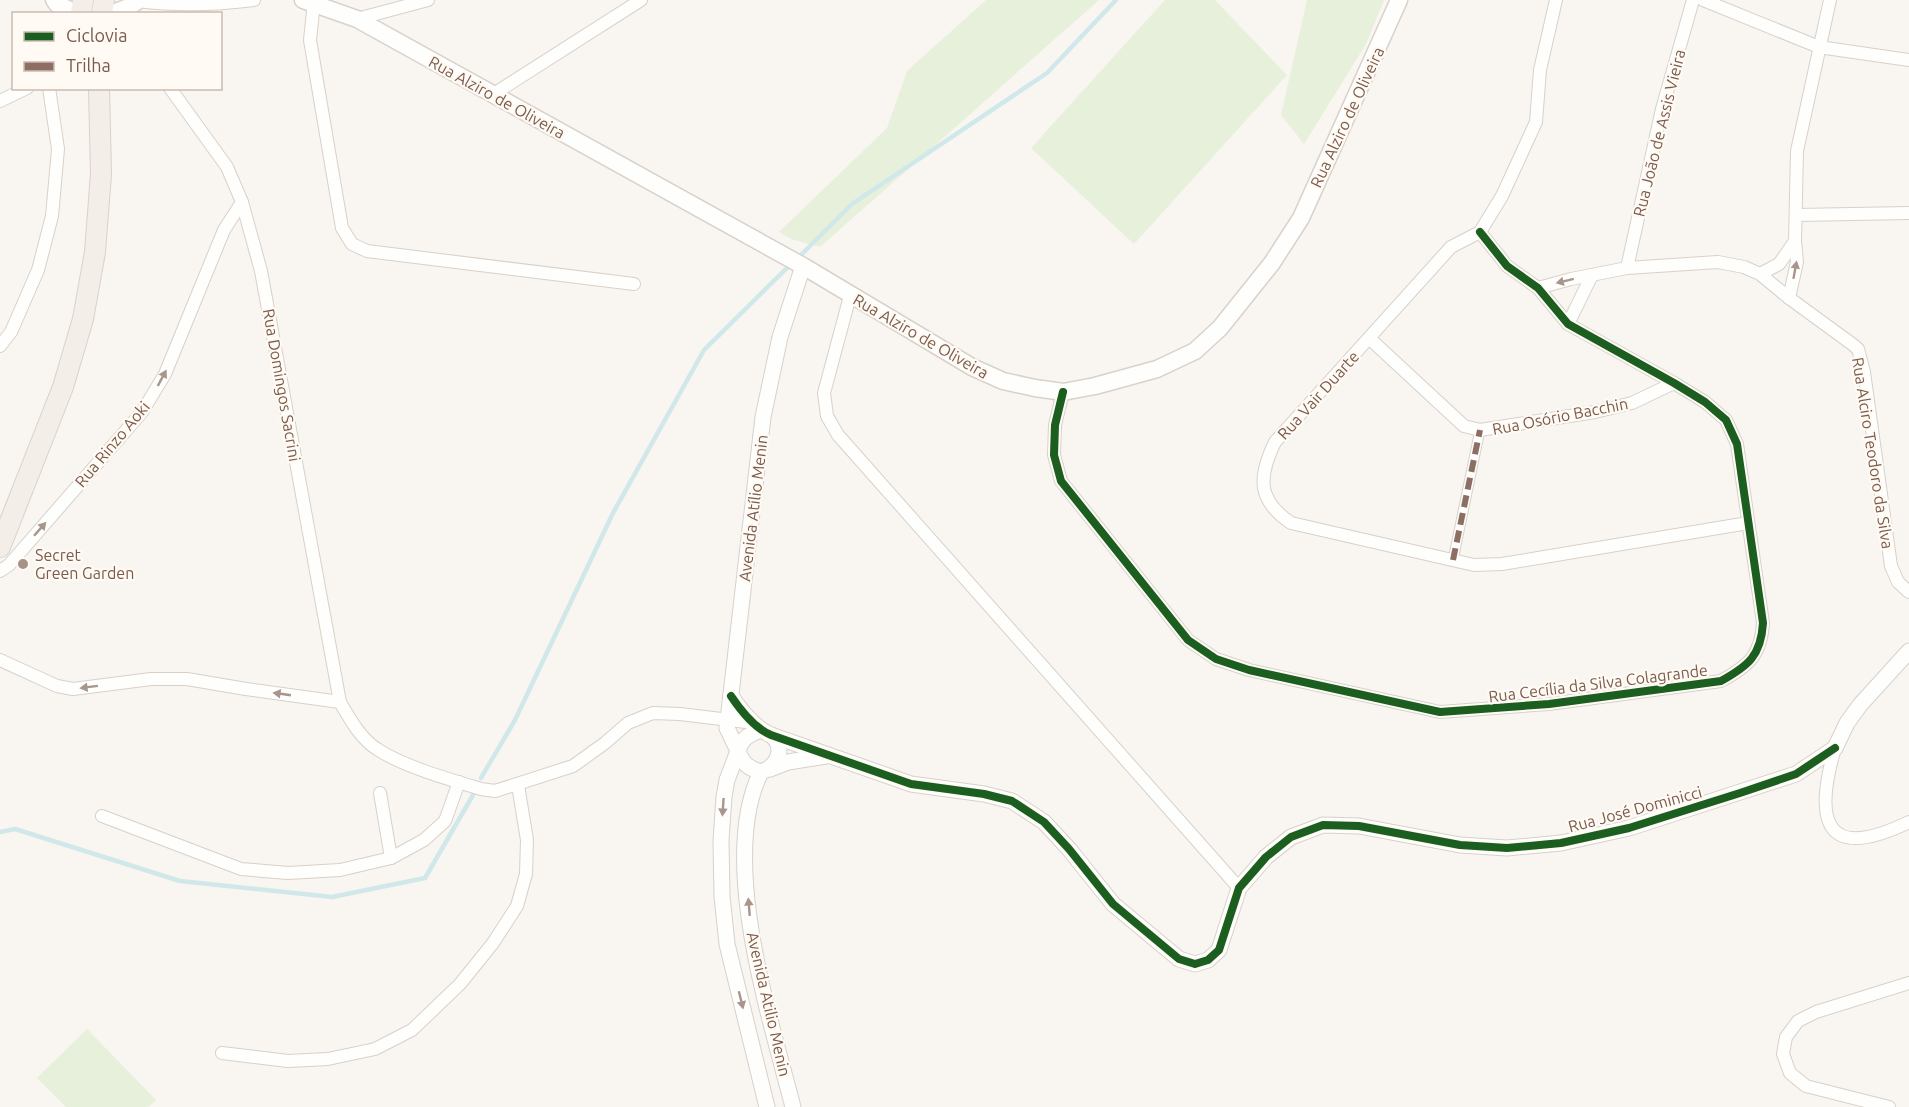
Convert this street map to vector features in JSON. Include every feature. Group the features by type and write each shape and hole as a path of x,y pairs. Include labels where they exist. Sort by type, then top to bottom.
{"main road":[{"path":"54,0 57,4 75,12"},
{"name":"Rua Alziro de Oliveira","path":"308,1 357,19 795,262 972,367 1003,381 1063,392 1157,369 1195,351 1220,328 1272,263 1301,218 1399,0"},
{"path":"116,12 135,5"},
{"path":"0,547 63,387 82,319 95,252 101,174 98,92"},
{"path":"0,513 31,468"}],"street":[{"path":"135,5 254,0"},
{"path":"357,19 428,0"},
{"path":"492,95 641,0"},
{"path":"1480,232 1502,196 1536,122 1540,70 1556,0"},
{"name":"Rua João de Assis Vieira","path":"1627,268 1662,109 1693,0"},
{"path":"1703,0 1819,47 1909,60"},
{"path":"1789,298 1797,262 1797,151 1830,0"},
{"path":"308,1 310,40 342,228 352,244 368,251 634,284"},
{"path":"0,101 23,90"},
{"path":"0,346 38,270 52,216 58,149 49,90"},
{"name":"Rua Domingos Sacrini","path":"171,90 227,167 242,202 261,271 340,702 357,731 376,749 400,761 488,791 518,785 573,766 628,723 653,713 728,720 762,729"},
{"name":"Rua Rinzo Aoki","path":"0,572 9,565 142,412 165,374 224,230 242,202"},
{"path":"1796,215 1909,213"},
{"name":"Rua Cecília da Silva Colagrande","path":"1063,392 1055,425 1054,455 1061,481 1188,640 1216,659 1249,670 1440,712 1549,704 1709,683 1721,681 1744,669 1756,652 1762,636 1763,623 1737,444 1726,420 1705,402 1674,383 1569,324 1538,288 1507,266 1480,232"},
{"name":"Rua Vair Duarte","path":"1480,232 1450,247 1275,441 1267,458 1262,478 1266,496 1276,513 1291,523 1474,565 1502,564 1748,523"},
{"path":"1760,274 1779,264 1796,241"},
{"name":"Avenida Atílio Menin","path":"738,751 727,728 763,417 795,262"},
{"name":"Rua Alciro Teodoro da Silva","path":"1538,288 1627,268 1718,262 1744,267 1760,274 1858,349 1864,372 1891,566 1898,582 1909,592"},
{"path":"1569,324 1592,275"},
{"path":"731,696 741,710 762,729 910,784 984,794 1012,801 1044,822 1113,904 1179,959 1195,964 1208,960 1219,950 1239,888 838,435 827,416 824,393 850,296"},
{"name":"Rua Osório Bacchin","path":"1369,338 1464,426 1480,430 1595,412 1632,403 1674,383"},
{"path":"1453,560 1480,430"},
{"name":"Rua José Dominicci","path":"1239,888 1266,856 1292,837 1323,825 1359,826 1460,845 1507,848 1561,843 1629,828 1796,774 1835,748 1847,723 1860,705 1909,651"},
{"path":"0,660 57,686 73,689 150,680 187,679 340,702"},
{"path":"762,729 741,741 738,751 741,761 749,769 766,771 788,762 832,755"},
{"name":"Avenida Atilio Menin","path":"762,729 778,744 779,755 775,764 766,771 752,795 744,845 752,934 768,1010 793,1107"},
{"path":"1835,748 1824,793 1825,811 1830,827 1839,834 1849,837 1872,837 1909,822"},
{"name":"Avenida Atilio Menin","path":"738,751 727,780 724,797 721,840 722,896 727,944 767,1107"},
{"path":"102,816 241,868 288,873 340,870 391,858 424,840 445,821 459,782"},
{"path":"222,1053 288,1061 328,1059 375,1049 412,1030 460,984 493,943 517,906 526,874 527,840 518,785"},
{"path":"380,793 391,858"},
{"path":"1889,1107 1806,1086 1790,1073 1783,1054 1786,1037 1798,1021 1816,1012 1909,983"}],"green space":[{"path":"986,0 1099,0 820,247 791,239 779,232 887,128 907,71"},
{"path":"1165,0 1215,0 1287,75 1134,244 1031,148"},
{"path":"1307,0 1384,0 1366,44 1304,144 1281,115"},
{"path":"87,1029 156,1100 148,1107 66,1107 37,1078"}],"waterway":[{"path":"798,258 852,204 1047,73 1116,0"},
{"path":"481,778 515,720 613,513 704,350 792,263"},
{"path":"0,832 15,829 180,881 332,897 425,878 473,795"}],"marked path":[{"path":"1453,560 1480,430"}],"cycle path":[{"path":"1063,392 1055,425 1054,455 1061,481 1188,640 1216,659 1249,670 1440,712 1549,704 1721,681 1746,665 1751,659 1759,644 1763,623 1737,444 1726,420 1705,402 1674,383 1568,324 1538,288 1507,266 1480,232"},
{"path":"731,696 754,724 771,735 911,784 984,794 1012,801 1044,822 1113,904 1179,959 1195,964 1208,960 1219,950 1239,888 1266,857 1291,837 1323,825 1359,826 1460,845 1507,848 1561,843 1629,828 1796,774 1835,748"}],"place":[{"name":"Secret Green Garden","path":"23,564"}]}
